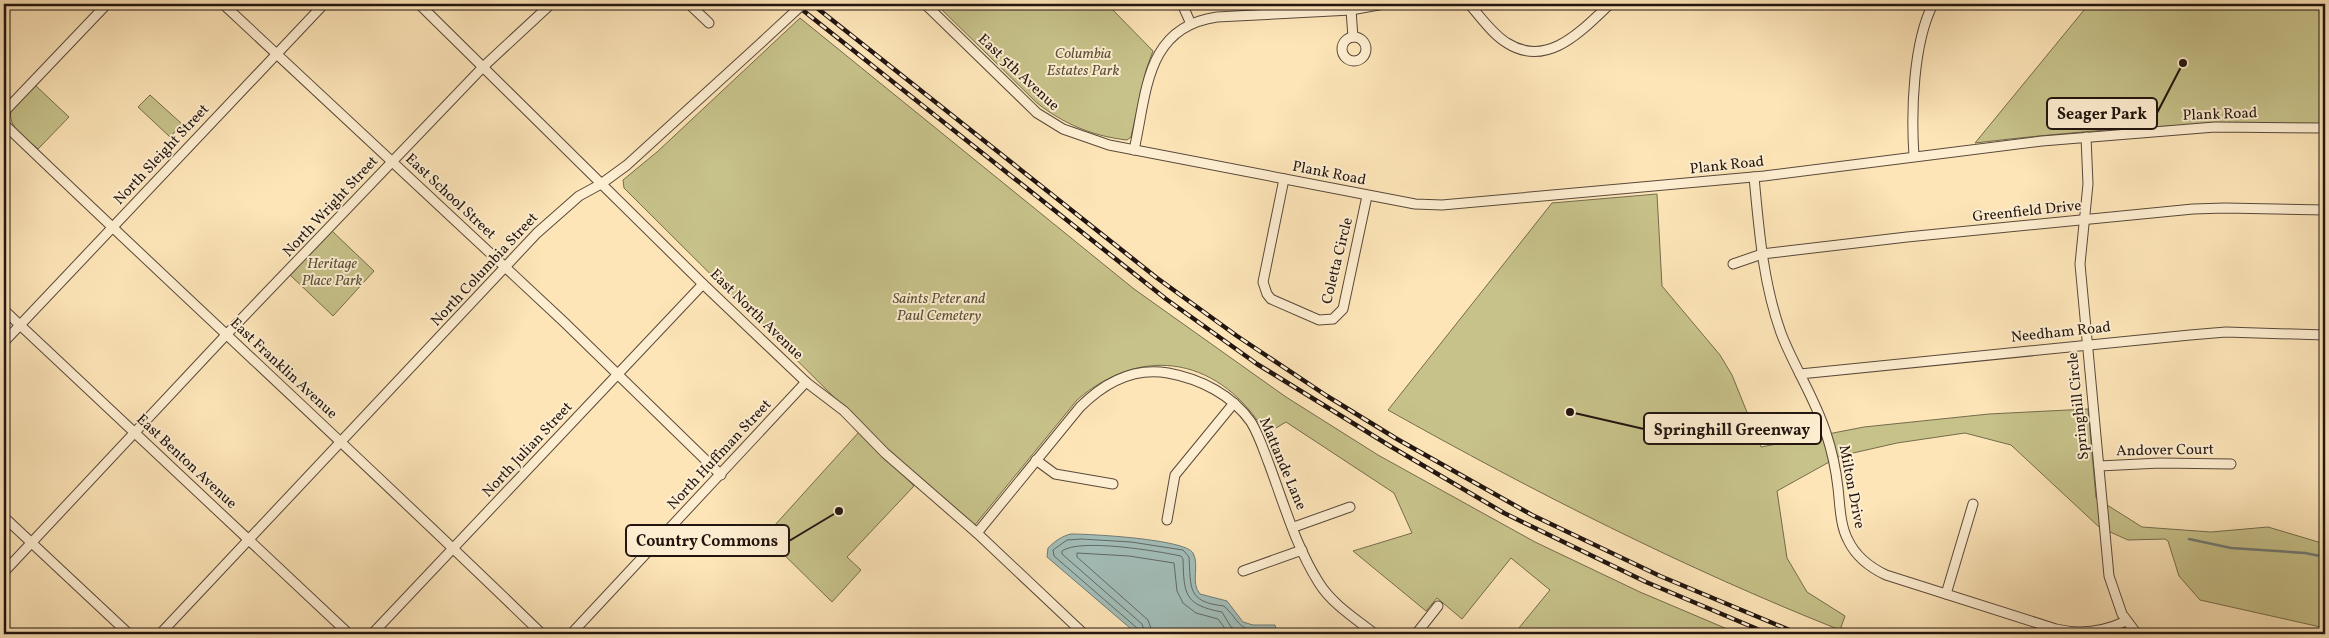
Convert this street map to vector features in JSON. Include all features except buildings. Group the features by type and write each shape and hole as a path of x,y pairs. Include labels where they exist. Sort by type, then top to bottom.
{"street":[{"path":"4,112 107,4"},
{"name":"East School Street","path":"223,4 505,267 721,475"},
{"name":"North Sleight Street","path":"4,342 324,4"},
{"name":"East North Avenue","path":"419,4 703,284 806,382 844,411 885,453 977,533 1084,634"},
{"name":"North Wright Street","path":"4,572 134,432 483,66 551,4"},
{"path":"689,4 709,23"},
{"name":"North Columbia Street","path":"160,634 546,224 579,196 602,184 627,165 803,4"},
{"name":"East 5th Avenue","path":"925,4 1024,101 1046,120 1084,138 1134,150"},
{"path":"1182,4 1191,24"},
{"path":"1289,4 1289,14"},
{"path":"1134,150 1151,70 1156,56 1170,38 1191,24 1217,17 1351,10 1384,4"},
{"path":"1469,4 1507,43 1532,51 1547,51 1567,42 1610,4"},
{"path":"1914,156 1917,62 1921,36 1933,4"},
{"path":"1351,10 1352,37"},
{"name":"East Franklin Avenue","path":"4,124 454,548 542,634"},
{"name":"Plank Road","path":"1134,150 1367,196 1415,204 1442,205 1754,177 1914,156 2086,137 2214,127 2325,128"},
{"name":"Springhill Circle","path":"2086,137 2088,184 2080,264 2109,576 2114,594 2126,621 2137,634"},
{"name":"Milton Drive","path":"1754,177 1762,254 1772,304 1782,334 1811,394 1826,432 1836,475 1845,532 1852,548 1859,557 1875,570 2071,633 2094,632 2126,621"},
{"name":"Coletta Circle","path":"1284,179 1263,282 1264,289 1271,298 1319,320 1333,319 1343,309 1367,196"},
{"name":"Greenfield Drive","path":"1733,264 1762,254 2084,220 2225,208 2325,210"},
{"name":"North Julian Street","path":"372,634 703,284"},
{"name":"East Benton Avenue","path":"4,310 349,634"},
{"name":"Needham Road","path":"1800,374 2087,344 2226,332 2325,335"},
{"name":"Mattande Lane","path":"977,533 1089,397 1105,386 1132,375 1158,371 1181,376 1211,387 1234,403 1251,423 1302,550 1320,585 1333,599 1375,634"},
{"name":"North Huffman Street","path":"571,634 806,382"},
{"path":"1167,520 1175,475 1234,403"},
{"path":"1036,460 1055,474 1113,484"},
{"name":"Andover Court","path":"2099,466 2160,463 2231,464"},
{"path":"1946,594 1973,504"},
{"path":"1294,527 1350,507"},
{"path":"4,517 129,634"},
{"path":"1243,571 1302,550"},
{"path":"1416,634 1438,606"}],"green space":[{"name":"Columbia Estates Park","path":"936,4 1107,4 1153,51 1146,70 1131,137 1127,140 1090,132 1068,123 1047,110 1037,103"},
{"path":"2089,4 2325,4 2325,124 2281,123 2150,127 1975,143"},
{"name":"Saints Peter and Paul Cemetery","path":"800,18 1134,289 1286,397 1378,455 1535,542 1640,592 1739,634 1514,634 1550,590 1511,558 1462,619 1437,598 1426,611 1353,551 1412,533 1394,493 1286,422 1266,434 1248,409 1227,389 1205,375 1180,367 1155,365 1129,370 1103,382 1077,400 974,526 890,453 624,188 623,180 657,152"},
{"path":"35,85 69,117 38,149 19,133 11,117 11,111"},
{"path":"150,95 182,124 170,137 138,107"},
{"path":"1657,194 1662,286 1720,355 1732,375 1761,447 1864,427 1989,414 2088,409 2096,498 2142,527 2211,532 2268,527 2325,544 2325,628 2200,600 2179,576 2168,541 2165,539 2128,540 2099,527 2011,445 1965,433 1897,443 1840,456 1777,491 1787,558 1807,592 1845,616 1840,630 1724,581 1610,528 1388,410 1552,203"},
{"name":"Heritage Place Park","path":"331,230 374,271 333,316 289,274"},
{"path":"859,432 914,486 847,557 861,570 832,602 765,536"}],"water":[{"path":"1071,534 1136,538 1186,548 1193,553 1195,558 1195,579 1200,594 1227,601 1243,622 1253,625 1275,625 1276,629 1272,634 1137,634 1047,557 1048,548 1051,545 1062,537"}],"waterway":[{"path":"2189,539 2231,548 2305,553 2325,557"}],"railway":[{"path":"795,4 1166,299 1257,364 1390,446 1504,513 1646,582 1769,634"},
{"path":"812,4 1157,278 1237,336 1327,396 1397,439 1532,515 1660,576 1799,634"}],"place":[{"name":"Seager Park","path":"2183,63"},
{"name":"Springhill Greenway","path":"1570,412"},
{"name":"Country Commons","path":"839,511"}]}
